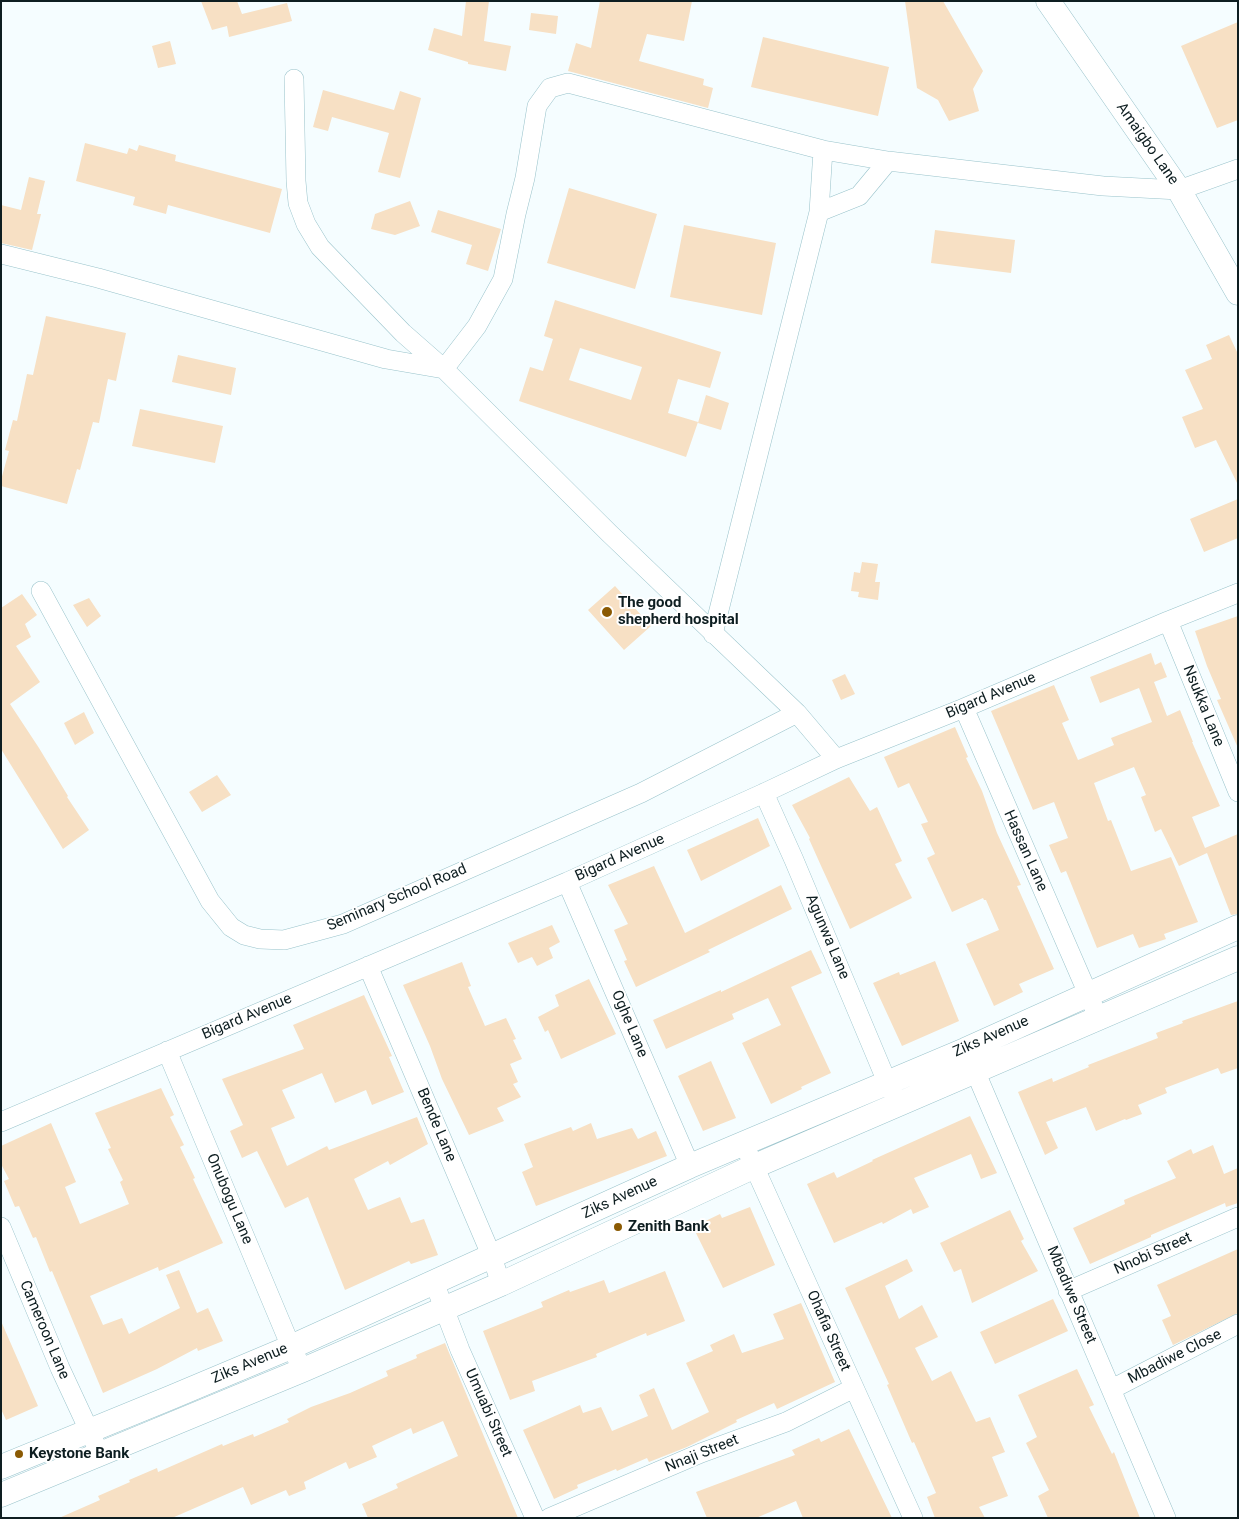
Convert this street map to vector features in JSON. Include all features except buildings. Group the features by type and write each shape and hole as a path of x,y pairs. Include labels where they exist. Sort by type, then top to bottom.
{"main road":[{"name":"Amaigbo Lane","path":"1048,1 1179,190 1238,293"},
{"name":"Ziks Avenue","path":"1,1468 172,1398 291,1346 492,1257 690,1166 965,1050 1238,927"},
{"name":"Ziks Avenue","path":"1,1495 303,1370 502,1284 755,1166 1238,958"}],"street":[{"path":"294,79 298,203 306,224 320,247 403,333 444,368 609,533 797,712 836,759"},
{"path":"444,368 477,326 503,280 525,178 537,106 550,88 568,82 822,150 888,161 1103,186 1179,190 1238,169"},
{"path":"713,634 819,212 822,150"},
{"path":"819,212 859,196 888,161"},
{"path":"1,254 98,278 386,359 444,368"},
{"name":"Seminary School Road","path":"41,592 210,901 231,927 244,935 260,939 284,940 344,924 641,793 797,712"},
{"name":"Bigard Avenue","path":"1,1122 567,882 836,759 964,708 1238,593"},
{"name":"Nsukka Lane","path":"1168,621 1238,792"},
{"name":"Hassan Lane","path":"964,708 1098,1017"},
{"name":"Agunwa Lane","path":"764,793 887,1082 899,1103"},
{"name":"Oghe Lane","path":"567,882 690,1166"},
{"name":"Bende Lane","path":"368,966 502,1284"},
{"name":"Mbadiwe Street","path":"965,1050 976,1071 1166,1518"},
{"name":"Onubogu Lane","path":"166,1051 291,1346 303,1370"},
{"name":"Ohafia Street","path":"742,1144 755,1166 913,1518"},
{"name":"Nnobi Street","path":"1068,1291 1238,1217"},
{"name":"Cameroon Lane","path":"1,1228 60,1368 100,1454"},
{"name":"Umuabi Street","path":"434,1282 460,1350 535,1518"},
{"name":"Mbadiwe Close","path":"1112,1389 1238,1324"},
{"name":"Nnaji Street","path":"549,1518 701,1453 786,1422 854,1388"}],"place":[{"name":"The good shepherd hospital","path":"607,612"},
{"name":"Zenith Bank","path":"618,1227"},
{"name":"Keystone Bank","path":"19,1454"}]}
